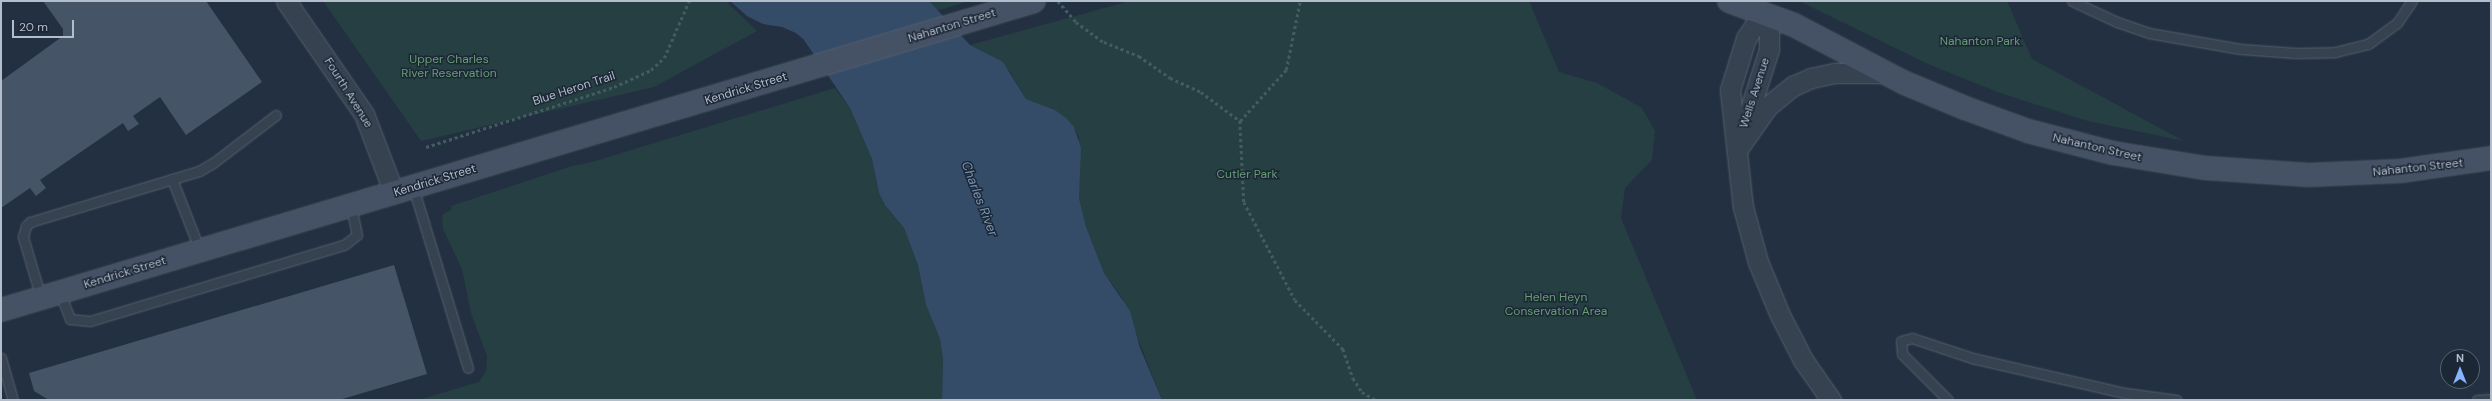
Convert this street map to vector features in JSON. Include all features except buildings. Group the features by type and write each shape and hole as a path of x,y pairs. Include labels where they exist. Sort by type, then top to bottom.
{"main road":[{"name":"Nahanton Street","path":"870,52 1034,1"},
{"name":"Nahanton Street","path":"1729,1 1765,10 1887,74 1943,100 2028,131 2113,153 2169,163 2255,172 2342,174 2408,170 2491,158"},
{"name":"Kendrick Street","path":"1,310 870,52"}],"street":[{"name":"Fourth Avenue","path":"286,1 364,114 404,190"},
{"name":"Wells Avenue","path":"1736,150 1769,49 1769,31 1765,10"},
{"name":"Wells Avenue","path":"1765,10 1746,38 1732,81 1730,100 1748,226 1765,279 1796,346 1831,400"},
{"path":"1736,150 1768,106 1802,82 1847,72 1887,74"}],"lane":[{"path":"2072,1 2117,22 2150,33 2241,49 2296,53 2335,52 2368,44 2397,23 2412,1"},
{"path":"276,115 213,163 172,179 36,220 26,226 23,237 50,295 67,315 76,321 90,321 344,245 356,235 351,206"},
{"path":"172,179 200,251"},
{"path":"404,190 468,368"},
{"path":"1948,400 1902,354 1901,341 1912,338 1972,358 2125,394 2177,400"},
{"path":"1,358 13,400"},
{"path":"2477,400 2491,399"}],"path":[{"name":"Blue Heron Trail","path":"426,147 614,86 650,70 664,58 689,1"},
{"path":"1058,1 1076,22 1104,42 1139,56 1170,78 1201,92 1240,121"},
{"path":"1300,1 1286,70 1240,121 1244,202 1295,300 1343,349 1353,378 1362,392 1376,400"}],"green space":[{"name":"Upper Charles River Reservation","path":"323,1 726,1 757,31 654,87 421,141"},
{"path":"929,1 969,1 937,11"},
{"name":"Cutler Park","path":"1130,1 1529,1 1559,72 1597,83 1642,108 1655,131 1652,160 1625,188 1621,218 1697,400 1162,400 1121,296 1104,273 1086,227 1079,198 1079,137 1074,127 1055,110 1026,99 1009,70 970,45"},
{"name":"Nahanton Park","path":"1799,1 2007,1 2032,59 2184,141 2088,121 2000,93 1930,65"},
{"path":"835,88 850,108 872,159 879,193 885,205 904,228 918,265 926,305 940,339 943,359 942,400 418,400 479,382 486,371 487,356 471,313 462,269 443,229 442,215 452,209 451,206 572,166 592,162"}],"water":[{"name":"Charles River","path":"730,1 929,1 970,45 1003,62 1026,99 1055,110 1066,118 1074,127 1081,148 1079,198 1086,227 1104,273 1130,311 1140,348 1162,400 942,400 943,359 940,339 926,305 918,265 904,228 885,205 879,193 872,159 850,108 804,40 796,33 782,27 763,24 747,16"}],"park label":[{"name":"Helen Heyn Conservation Area","path":"1556,305"}]}
